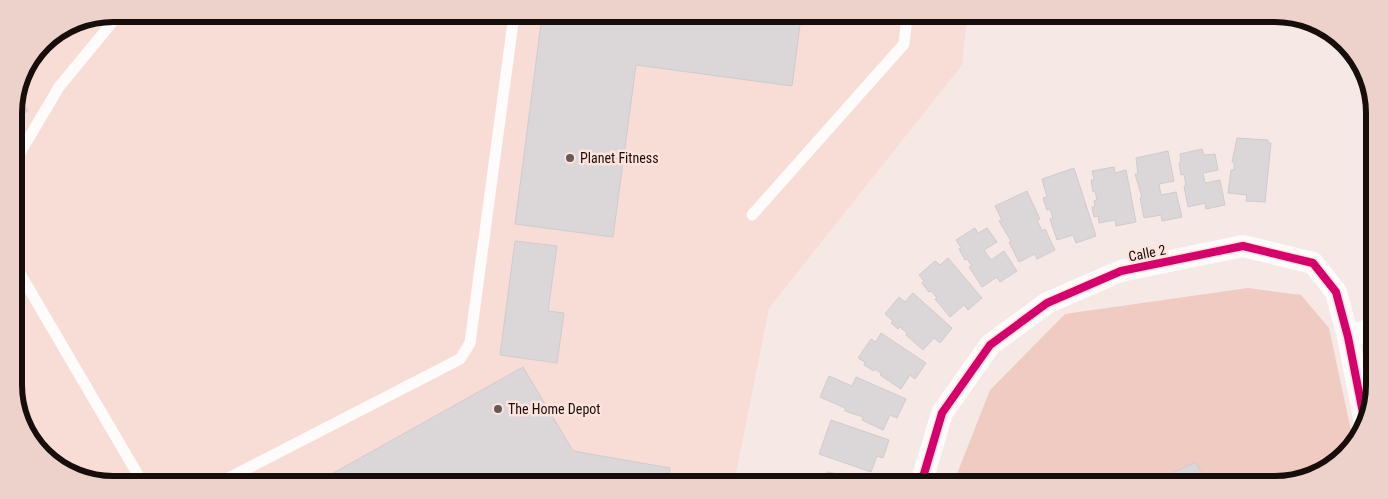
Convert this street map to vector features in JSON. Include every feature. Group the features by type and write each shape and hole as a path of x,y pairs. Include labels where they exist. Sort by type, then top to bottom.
{"street":[{"name":"Calle 2","path":"923,476 942,413 990,345 1047,302 1121,271 1243,246 1313,263 1336,292 1348,337 1362,408"},
{"path":"1348,337 1366,330"}],"lane":[{"path":"23,148 59,87 112,22"},
{"path":"233,476 460,359 470,343 513,22"},
{"path":"752,215 904,44 906,22"},
{"path":"22,278 139,476"}],"shaded area":[{"path":"113,22 966,22 962,65 769,308 735,476 107,476 84,472 73,467 53,454 45,446 24,403 22,386 23,107 29,79 45,53 58,41 79,29"},
{"path":"1248,288 1301,295 1329,328 1352,433 1347,441 1330,458 1309,470 1292,475 956,476 990,390 1065,314"}],"building":[{"path":"541,22 800,22 792,86 636,65 613,237 515,224"},
{"path":"23,106 28,110 23,116"},
{"path":"1237,138 1268,140 1268,143 1271,143 1265,202 1246,201 1247,195 1228,193 1231,170 1234,170 1234,162 1232,162"},
{"path":"1202,149 1204,155 1215,154 1218,170 1203,173 1205,183 1220,180 1225,205 1206,209 1205,203 1188,207 1184,174 1181,175 1179,163 1181,162 1180,154"},
{"path":"1168,151 1174,181 1159,184 1161,195 1176,192 1182,217 1162,221 1161,215 1144,218 1140,198 1142,197 1135,174 1138,174 1136,158"},
{"path":"1114,167 1115,173 1126,170 1136,222 1116,226 1115,220 1099,223 1098,216 1094,217 1092,207 1095,206 1094,201 1097,200 1095,191 1093,192 1091,180 1094,180 1092,171"},
{"path":"1074,168 1096,236 1076,243 1073,235 1057,240 1050,219 1053,218 1050,209 1047,210 1043,198 1047,197 1042,179"},
{"path":"1027,191 1040,219 1037,220 1042,231 1045,229 1055,250 1037,259 1035,254 1019,262 1009,242 1011,241 999,221 1002,220 995,206"},
{"path":"975,228 978,233 987,228 997,242 984,250 991,260 1004,251 1017,271 1000,282 997,277 982,287 969,267 972,266 967,259 965,260 956,240"},
{"path":"515,241 557,246 548,311 564,313 557,363 500,355"},
{"path":"948,258 982,298 968,310 964,305 950,317 935,299 937,298 922,283 924,281 919,275 935,261 940,265"},
{"path":"913,293 952,328 940,343 934,338 923,350 900,327 898,329 891,323 893,321 885,314 899,297 905,302"},
{"path":"881,333 926,363 915,379 910,375 901,389 880,375 882,374 875,369 874,371 864,365 865,362 858,358 871,339 876,342"},
{"name":"The Home Depot","path":"523,367 573,451 670,468 669,476 328,476"},
{"path":"829,376 852,386 856,377 906,399 897,418 890,415 883,430 862,420 863,417 845,411 845,408 820,397"},
{"path":"831,420 889,440 883,458 877,456 871,472 819,454"},
{"path":"1196,462 1203,476 1165,476"},
{"path":"827,472 850,476 826,476"}],"cycle path":[{"path":"923,476 942,413 990,345 1047,303 1121,271 1243,246 1313,263 1336,292 1348,337 1362,409"}],"place":[{"name":"Planet Fitness","path":"570,158"},
{"name":"The Home Depot","path":"498,409"}]}
